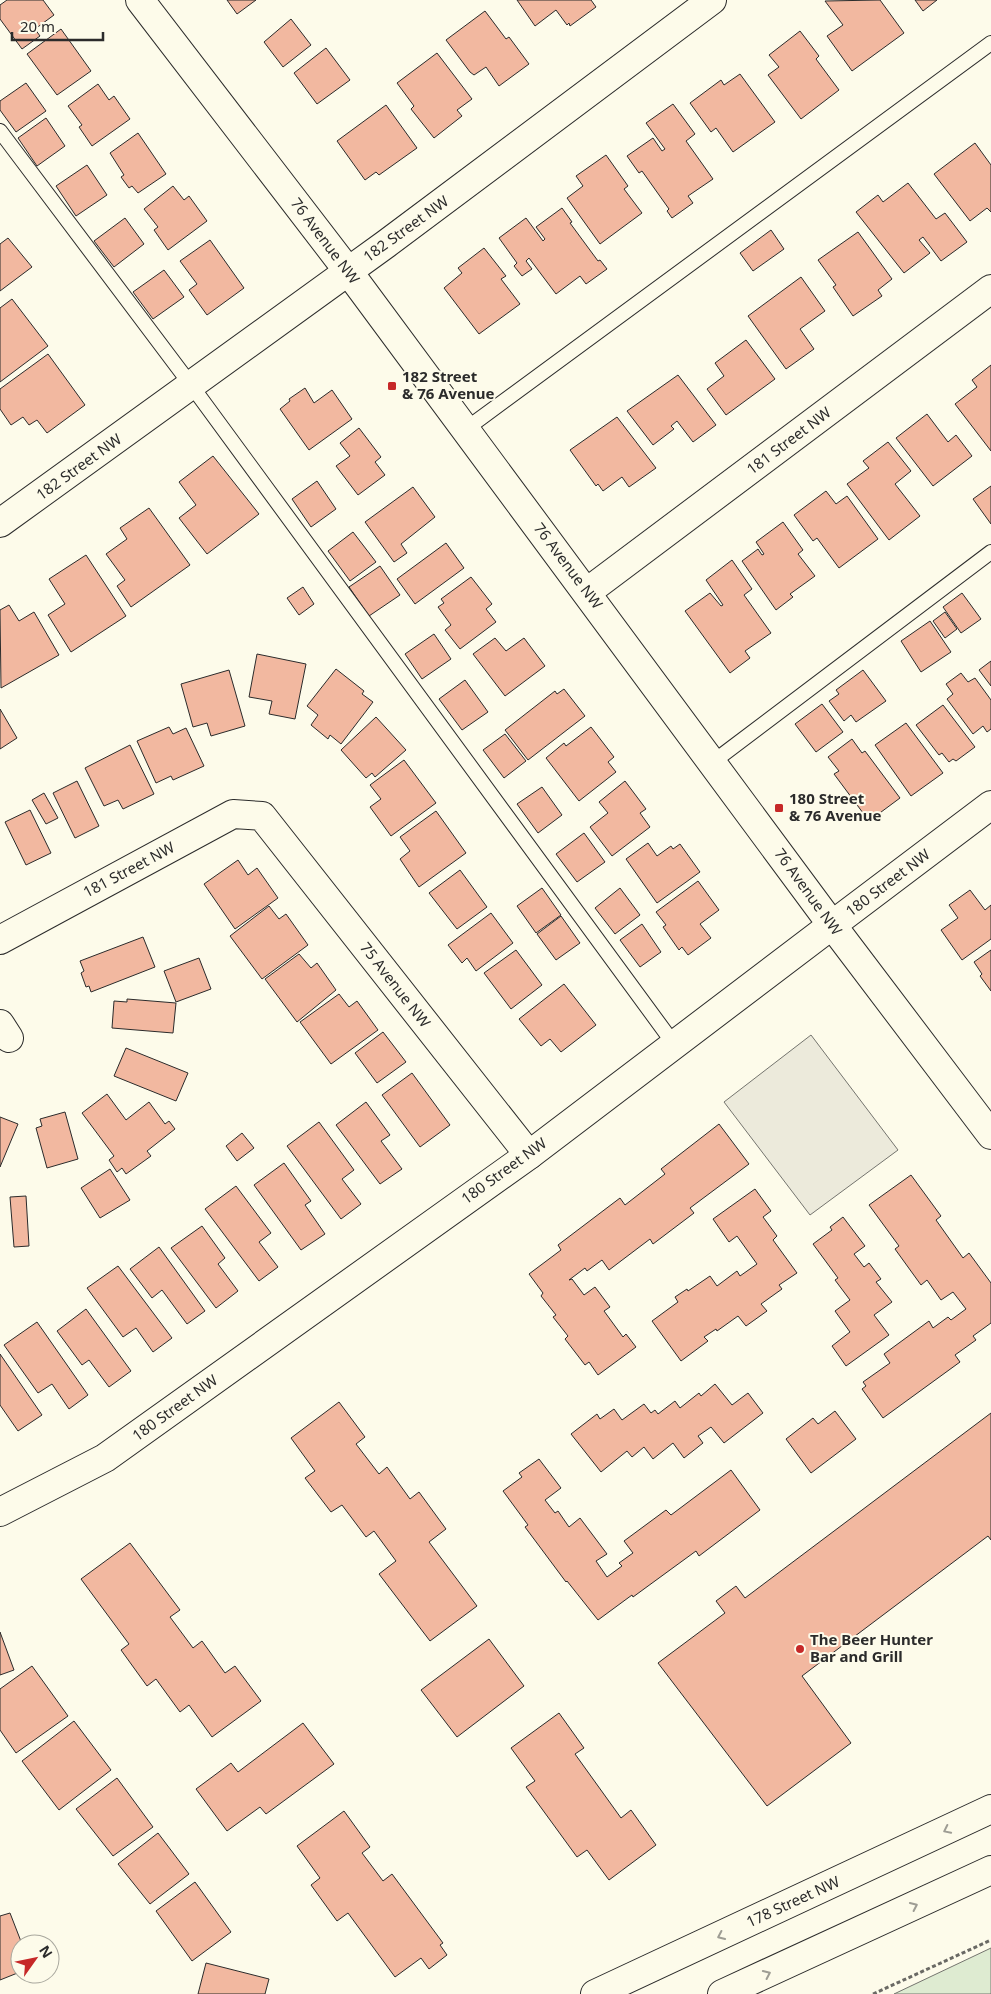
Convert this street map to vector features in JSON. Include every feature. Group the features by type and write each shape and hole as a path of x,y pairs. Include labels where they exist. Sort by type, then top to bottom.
{"street":[{"name":"76 Avenue NW","path":"140,0 348,271 832,924 991,1135"},
{"name":"182 Street NW","path":"0,523 386,244 712,0"},
{"name":"181 Street NW","path":"587,592 991,289"},
{"name":"180 Street NW","path":"0,1512 105,1458 528,1155 991,805"},
{"name":"181 Street NW","path":"0,940 233,814 262,816"},
{"name":"75 Avenue NW","path":"262,816 528,1155"},
{"name":"178 Street NW","path":"596,1994 991,1809"},
{"path":"722,1994 991,1870"}],"lane":[{"path":"466,429 991,43"},
{"path":"0,132 191,385 674,1044"},
{"path":"713,762 991,552"}],"path":[{"path":"873,1994 991,1940"}],"green space":[{"path":"991,1948 991,1994 894,1994"}],"shaded area":[{"path":"811,1035 898,1150 810,1215 724,1102"}],"building":[{"path":"7,0 43,0 54,15 35,29 40,36 22,49 0,19 0,5"},
{"path":"227,0 256,0 237,14"},
{"path":"517,0 591,0 596,7 570,26 569,23 567,25 556,10 535,26"},
{"path":"880,0 904,33 852,71 827,36 843,25 825,1"},
{"path":"915,0 937,0 923,11"},
{"path":"485,11 506,39 509,37 529,64 499,86 486,67 474,75 470,72 446,40"},
{"path":"291,19 311,45 283,67 264,42"},
{"path":"61,29 91,71 57,95 27,54"},
{"path":"800,31 819,56 816,59 839,90 801,119 768,75 779,67 769,55"},
{"path":"326,48 350,80 317,104 294,73"},
{"path":"437,53 472,99 457,110 462,116 434,138 411,109 414,106 397,83"},
{"path":"740,74 775,122 733,152 716,128 711,132 690,103 721,80 724,85"},
{"path":"26,83 46,111 16,132 0,110 0,101"},
{"path":"98,84 109,100 114,96 130,119 92,146 79,127 82,125 68,106"},
{"path":"673,104 695,134 686,141 713,179 688,196 693,203 672,218 667,211 669,209 642,171 639,173 627,156 653,138 662,151 665,149 646,123"},
{"path":"386,105 417,148 379,175 376,172 365,180 337,141"},
{"path":"46,118 65,146 37,166 18,138"},
{"path":"138,133 166,174 138,193 132,186 129,188 121,177 124,175 110,153"},
{"path":"975,143 991,165 991,212 987,208 970,221 934,174"},
{"path":"606,155 628,186 624,189 642,213 600,244 567,198 583,186 576,176"},
{"path":"87,165 107,195 76,216 56,186"},
{"path":"908,183 936,219 945,213 967,242 941,261 923,237 919,240 930,253 904,273 856,212 878,195 883,202"},
{"path":"173,186 184,200 189,196 207,221 168,250 154,230 158,227 144,209"},
{"path":"562,208 572,222 570,223 598,261 600,260 607,269 586,284 580,276 556,294 529,258 526,261 532,269 522,276 514,266 517,263 499,238 526,218 543,241 545,239 536,227"},
{"path":"125,218 144,244 114,267 94,241"},
{"path":"771,230 784,249 753,271 740,253"},
{"path":"858,232 892,279 878,290 882,296 853,316 833,287 836,285 818,260"},
{"path":"8,238 32,267 0,291 0,244"},
{"path":"210,240 244,288 207,315 189,290 197,284 180,261"},
{"path":"484,248 506,276 501,279 520,304 479,334 444,288 462,273 458,268"},
{"path":"164,270 184,297 153,319 133,292"},
{"path":"801,277 825,311 800,329 814,349 786,369 748,316"},
{"path":"12,299 48,346 0,382 0,308"},
{"path":"746,340 775,379 726,415 707,389 724,376 715,363"},
{"path":"48,354 85,405 47,433 37,420 29,425 23,417 11,425 0,409 0,389"},
{"path":"991,365 991,451 955,404 977,387 972,380"},
{"path":"678,375 716,425 693,442 677,421 671,426 674,429 653,445 627,411"},
{"path":"305,388 314,403 332,390 352,419 309,450 280,409 290,401 289,399"},
{"path":"927,414 948,442 956,435 972,456 933,486 896,438"},
{"path":"617,417 656,468 629,487 622,477 603,491 598,484 596,486 570,450"},
{"path":"359,428 381,457 375,462 385,475 358,495 336,466 350,456 340,443"},
{"path":"888,442 911,471 895,484 920,516 889,540 847,484 869,468 863,461"},
{"path":"213,456 259,514 207,554 179,518 196,505 179,482"},
{"path":"317,481 336,509 311,527 292,499"},
{"path":"991,486 991,524 973,499"},
{"path":"413,487 435,517 401,544 407,553 394,562 365,522"},
{"path":"826,491 836,504 847,496 878,539 839,568 817,538 813,541 794,515"},
{"path":"149,508 190,565 131,607 117,586 125,580 106,554 127,539 120,528"},
{"path":"783,522 803,550 798,554 815,576 790,594 793,597 776,610 742,561 758,549 762,555 764,554 756,542"},
{"path":"353,532 376,562 350,581 328,551"},
{"path":"446,543 464,568 415,604 397,579"},
{"path":"86,555 126,616 71,652 48,615 65,604 49,579"},
{"path":"732,560 752,589 744,595 771,633 745,651 750,658 730,673 685,611 710,593 721,606 723,605 706,580"},
{"path":"380,566 400,595 369,616 349,587"},
{"path":"471,577 492,604 486,609 496,622 460,649 445,630 451,625 438,607 444,603 441,599"},
{"path":"303,587 314,604 299,615 287,598"},
{"path":"962,593 981,619 961,633 943,607"},
{"path":"9,605 19,621 34,612 59,655 1,688 0,610"},
{"path":"945,612 957,629 945,638 933,621"},
{"path":"930,621 951,652 921,672 901,641"},
{"path":"434,634 451,659 422,679 405,654"},
{"path":"495,638 506,651 524,638 545,666 505,696 473,654"},
{"path":"257,654 306,664 295,719 269,714 272,701 249,697"},
{"path":"991,661 991,686 979,670"},
{"path":"336,669 364,691 362,694 373,702 341,744 330,735 328,739 311,725 318,715 307,706"},
{"path":"229,670 245,726 211,736 207,723 193,727 181,684"},
{"path":"863,670 886,701 856,722 851,715 844,721 829,701 839,694 836,690"},
{"path":"961,673 968,682 975,678 991,700 991,729 987,732 983,726 973,734 947,699 953,694 946,684"},
{"path":"465,680 488,712 462,730 439,699"},
{"path":"564,689 585,716 528,760 505,730 555,691 557,694"},
{"path":"822,704 843,732 816,752 795,724"},
{"path":"943,705 975,747 956,761 953,759 949,762 942,753 939,755 916,725"},
{"path":"0,709 17,738 0,749"},
{"path":"376,717 406,750 375,777 372,773 366,778 341,750"},
{"path":"906,723 943,773 911,796 875,745"},
{"path":"169,727 173,734 186,728 204,766 173,780 171,776 156,783 137,741"},
{"path":"591,727 614,757 608,762 616,772 579,801 546,758 564,743 566,746"},
{"path":"505,734 526,761 504,778 483,750"},
{"path":"852,739 862,753 865,751 900,798 869,821 834,774 839,771 828,757"},
{"path":"130,745 154,794 123,809 118,800 104,806 85,768"},
{"path":"404,760 436,803 391,836 370,807 381,799 370,785"},
{"path":"77,781 99,826 75,838 53,793"},
{"path":"625,781 646,809 640,813 650,827 612,856 590,827 608,813 599,802"},
{"path":"542,787 562,815 538,833 517,804"},
{"path":"44,793 58,818 46,824 32,800"},
{"path":"30,810 51,853 26,865 5,822"},
{"path":"436,811 466,853 419,887 400,859 410,851 400,837"},
{"path":"584,833 605,862 577,882 556,854"},
{"path":"648,843 657,856 671,846 673,849 680,844 700,872 657,903 626,859"},
{"path":"238,860 248,875 257,868 278,898 235,929 204,884"},
{"path":"460,870 487,907 457,929 429,893"},
{"path":"698,881 719,910 700,924 711,938 688,955 682,947 679,950 663,927 666,925 656,912"},
{"path":"542,888 561,915 536,933 517,906"},
{"path":"620,888 640,915 615,934 595,908"},
{"path":"970,890 985,910 991,905 991,939 962,960 941,930 958,918 949,905"},
{"path":"269,906 279,919 286,914 308,945 262,979 230,936"},
{"path":"491,913 513,943 476,971 467,958 462,963 448,945"},
{"path":"561,916 580,943 556,960 537,934"},
{"path":"642,924 661,952 640,967 620,940"},
{"path":"143,937 155,967 91,992 89,986 86,987 81,973 84,971 80,961"},
{"path":"516,950 542,985 511,1009 484,973"},
{"path":"991,950 991,991 980,976 982,974 974,962"},
{"path":"299,954 311,968 317,963 336,990 297,1022 265,979"},
{"path":"199,958 211,989 176,1002 164,971"},
{"path":"564,984 596,1025 561,1052 550,1039 541,1046 519,1019"},
{"path":"339,994 349,1007 357,1001 378,1030 331,1064 300,1022"},
{"path":"127,999 176,1003 173,1033 112,1028 114,1001 127,1002"},
{"path":"383,1032 406,1062 377,1083 355,1053"},
{"path":"126,1048 188,1073 176,1101 114,1076"},
{"path":"412,1073 450,1125 420,1147 382,1095"},
{"path":"107,1094 126,1120 149,1102 165,1124 169,1121 175,1129 147,1151 151,1156 126,1174 122,1168 117,1172 109,1160 114,1156 82,1113"},
{"path":"366,1102 390,1135 381,1141 402,1169 380,1184 336,1125"},
{"path":"65,1112 78,1159 47,1168 36,1128 42,1126 40,1119"},
{"path":"0,1117 18,1124 0,1167"},
{"path":"319,1122 354,1170 342,1179 361,1204 341,1219 287,1146"},
{"path":"719,1124 749,1164 690,1208 694,1213 653,1244 650,1239 609,1270 602,1260 587,1271 585,1268 569,1280 572,1279 584,1295 595,1287 610,1307 604,1311 623,1337 626,1334 636,1347 598,1375 589,1362 585,1365 565,1339 568,1336 553,1317 556,1315 541,1296 543,1293 529,1274 561,1250 558,1245 620,1198 625,1205 665,1174 661,1169"},
{"path":"242,1133 254,1148 237,1161 226,1146"},
{"path":"284,1163 311,1201 305,1205 325,1234 301,1250 254,1185"},
{"path":"110,1169 130,1200 100,1218 81,1188"},
{"path":"911,1175 941,1216 936,1220 963,1258 969,1253 991,1283 991,1323 973,1336 976,1340 955,1355 960,1362 883,1418 862,1389 866,1386 863,1382 890,1363 884,1354 929,1321 933,1328 948,1317 951,1320 966,1309 953,1292 941,1300 927,1280 921,1285 895,1249 899,1246 869,1205"},
{"path":"236,1186 271,1233 259,1242 278,1267 259,1281 205,1209"},
{"path":"755,1189 771,1211 763,1217 777,1236 773,1240 797,1273 779,1285 782,1289 761,1304 767,1311 746,1326 738,1316 717,1331 716,1329 704,1337 708,1341 681,1361 652,1321 678,1302 675,1297 687,1289 688,1291 710,1276 717,1286 737,1271 740,1276 757,1264 737,1236 729,1242 713,1219"},
{"path":"26,1196 29,1246 14,1247 10,1197"},
{"path":"843,1217 865,1246 854,1254 864,1267 869,1263 881,1279 876,1282 892,1302 874,1315 889,1335 846,1366 832,1346 850,1332 835,1311 850,1300 835,1280 838,1278 813,1244 832,1230 830,1227"},
{"path":"202,1226 225,1258 218,1264 238,1291 216,1308 171,1248"},
{"path":"159,1247 205,1311 187,1324 162,1290 152,1298 130,1269"},
{"path":"118,1266 172,1338 153,1352 136,1328 123,1337 87,1288"},
{"path":"86,1309 131,1371 109,1387 89,1360 82,1365 57,1331"},
{"path":"37,1322 88,1395 69,1409 52,1384 38,1393 4,1345"},
{"path":"0,1354 42,1415 18,1431 0,1405"},
{"path":"715,1384 732,1405 748,1393 763,1413 724,1443 711,1427 698,1436 703,1443 684,1458 673,1443 653,1459 644,1447 632,1457 627,1451 601,1472 571,1434 597,1414 600,1419 614,1409 622,1420 644,1404 651,1413 655,1410 658,1414 675,1401 680,1408 699,1393 701,1396"},
{"path":"339,1402 365,1437 356,1444 379,1474 387,1467 410,1499 419,1492 446,1529 429,1542 477,1606 430,1641 379,1574 396,1561 374,1531 366,1537 342,1505 331,1512 305,1478 315,1471 291,1438"},
{"path":"835,1411 856,1439 811,1473 786,1439 813,1418 818,1424"},
{"path":"991,1413 991,1540 988,1536 802,1676 851,1743 767,1806 658,1663 725,1613 716,1601 736,1586 745,1598"},
{"path":"539,1459 561,1488 545,1500 555,1513 558,1511 569,1527 580,1518 607,1554 596,1561 607,1577 622,1566 619,1563 633,1553 624,1541 666,1510 671,1515 731,1470 760,1510 699,1556 696,1551 598,1620 566,1582 525,1527 528,1525 503,1491 522,1477 519,1473"},
{"path":"130,1543 180,1610 170,1617 193,1648 202,1641 225,1673 235,1666 261,1701 212,1737 189,1705 180,1712 156,1679 147,1686 121,1650 129,1644 81,1579"},
{"path":"0,1632 14,1670 0,1675"},
{"path":"489,1639 524,1686 457,1737 421,1690"},
{"path":"32,1666 68,1716 16,1753 0,1730 0,1689"},
{"path":"559,1713 584,1748 575,1754 621,1818 631,1810 656,1845 609,1880 587,1850 577,1857 526,1787 535,1781 511,1748"},
{"path":"74,1721 111,1770 59,1810 22,1761"},
{"path":"303,1723 334,1764 266,1814 260,1807 227,1831 196,1789 231,1763 238,1772"},
{"path":"117,1778 153,1827 113,1856 76,1809"},
{"path":"344,1811 370,1847 362,1853 383,1881 392,1874 443,1943 440,1945 447,1955 429,1969 421,1958 395,1977 348,1913 337,1921 311,1885 320,1878 297,1846"},
{"path":"158,1833 189,1874 150,1904 118,1864"},
{"path":"195,1882 231,1932 192,1961 156,1911"},
{"path":"10,1913 18,1934 10,1934 10,1976 0,1980 0,1916"},
{"path":"206,1963 269,1979 265,1994 198,1994"}],"place":[{"name":"182 Street & 76 Avenue","path":"392,386"},
{"name":"180 Street & 76 Avenue","path":"779,808"},
{"name":"The Beer Hunter Bar and Grill","path":"800,1649"}]}
